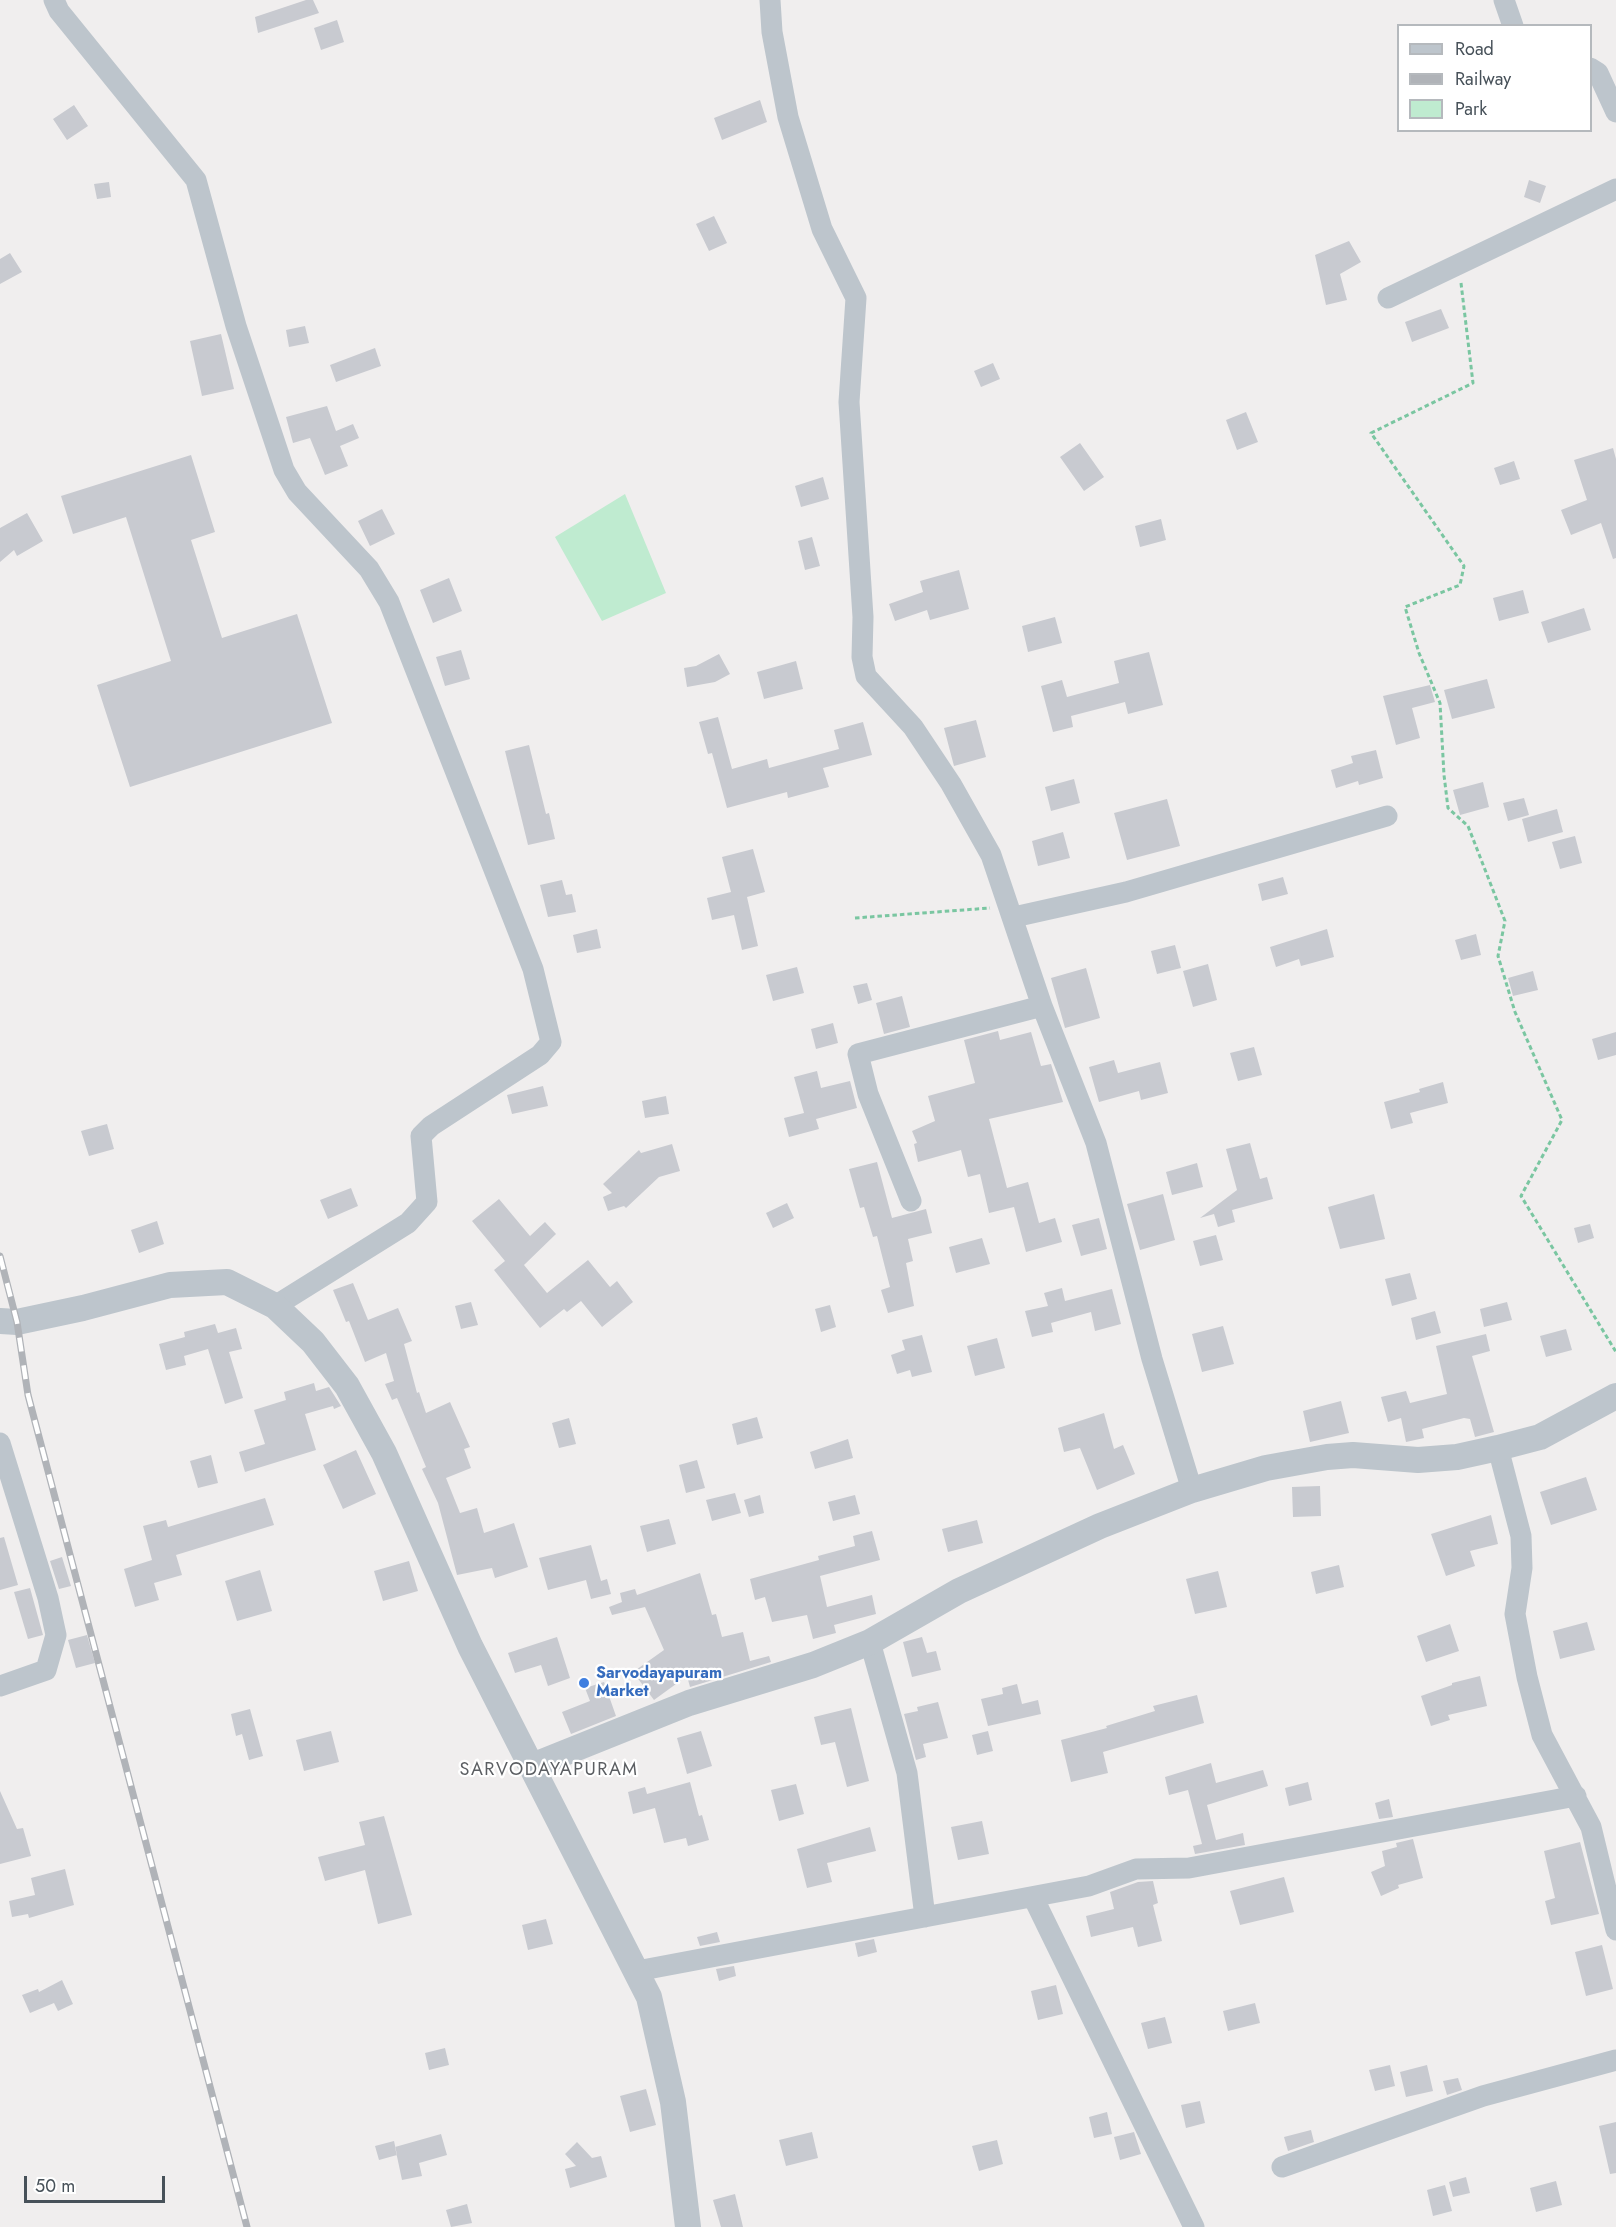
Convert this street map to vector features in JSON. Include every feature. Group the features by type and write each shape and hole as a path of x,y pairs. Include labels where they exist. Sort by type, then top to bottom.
{"street":[{"path":"54,0 59,11 196,180 236,326 284,470 297,492 369,569 389,602 533,969 550,1042 540,1055 431,1126 421,1136 426,1202 408,1223 275,1306"},
{"path":"770,0 772,32 788,117 822,229 856,298 849,402 863,617 862,657 866,676 913,726 951,784 990,855 1012,912 1042,1006 1096,1143 1152,1359 1192,1490"},
{"path":"1504,0 1512,24"},
{"path":"1592,69 1598,73 1616,112"},
{"path":"1388,298 1616,189"},
{"path":"1012,912 1126,892 1387,816"},
{"path":"911,1200 868,1094 858,1054 1042,1006"},
{"path":"0,1321 17,1322 83,1308 170,1285 227,1282 275,1306 313,1342 347,1386 384,1454 470,1646 649,1997 673,2102 688,2227"},
{"path":"532,1766 690,1703 813,1665 870,1642 969,1587 1100,1526 1192,1490 1266,1468 1327,1457 1353,1455 1418,1460 1457,1457 1498,1448 1540,1437 1616,1396"},
{"path":"0,1443 48,1598 56,1635 46,1670 0,1686"},
{"path":"1498,1448 1521,1536 1522,1568 1515,1614 1517,1632 1542,1735 1591,1827 1616,1930"},
{"path":"870,1642 907,1773 925,1917"},
{"path":"637,1971 1089,1886 1136,1869 1189,1868 1576,1796"},
{"path":"1033,1897 1194,2227"},
{"path":"1282,2167 1484,2096 1616,2060"}],"path":[{"path":"1460,265 1473,383 1371,433 1464,566 1460,585 1405,607 1419,652 1440,703 1448,808 1468,826 1505,921 1498,956 1515,1012 1562,1120 1521,1196 1616,1352"},
{"path":"855,918 1012,912"}],"green space":[{"path":"625,494 666,593 602,621 555,537"}],"building":[{"path":"306,0 313,0 319,13 258,33 255,17"},
{"path":"337,20 344,42 321,50 314,28"},
{"path":"760,100 767,122 722,140 714,118"},
{"path":"74,105 88,126 67,140 53,119"},
{"path":"1529,180 1546,186 1540,203 1524,197"},
{"path":"109,182 111,197 97,199 94,184"},
{"path":"714,216 727,243 709,251 696,224"},
{"path":"1349,241 1361,262 1340,274 1347,300 1326,305 1315,255"},
{"path":"10,253 22,272 0,284 0,259"},
{"path":"1441,309 1449,328 1412,342 1405,322"},
{"path":"305,326 309,343 289,347 286,330"},
{"path":"221,334 234,389 202,396 190,341"},
{"path":"375,348 381,366 336,382 330,365"},
{"path":"993,363 1000,379 981,387 974,371"},
{"path":"327,406 336,431 353,424 359,438 340,446 348,466 325,475 310,438 293,443 286,417"},
{"path":"1246,412 1258,442 1237,450 1226,420"},
{"path":"1080,443 1104,477 1084,491 1060,457"},
{"path":"1613,448 1616,459 1616,558 1613,559 1601,523 1571,535 1561,510 1587,500 1574,460"},
{"path":"191,455 215,532 191,540 222,638 297,614 332,723 130,787 97,685 171,661 126,517 73,534 61,496"},
{"path":"1514,461 1520,479 1500,485 1494,468"},
{"path":"823,477 829,499 801,507 795,486"},
{"path":"382,509 395,534 370,546 358,521"},
{"path":"27,513 43,541 17,556 14,550 0,562 0,528"},
{"path":"1161,519 1166,540 1140,547 1135,526"},
{"path":"812,537 820,566 805,570 798,541"},
{"path":"959,570 969,609 930,620 927,610 895,621 889,604 923,592 920,581"},
{"path":"449,578 462,611 433,623 420,590"},
{"path":"1523,590 1529,613 1499,621 1493,598"},
{"path":"1584,608 1591,630 1548,643 1541,622"},
{"path":"1055,617 1062,643 1028,652 1022,626"},
{"path":"461,650 470,679 445,686 436,657"},
{"path":"1149,652 1163,705 1128,714 1125,702 1071,716 1073,727 1053,732 1041,686 1062,680 1067,697 1119,683 1114,661"},
{"path":"719,654 730,674 715,682 687,687 684,668 696,666"},
{"path":"796,661 803,689 764,699 757,672"},
{"path":"1487,679 1495,708 1452,719 1444,690"},
{"path":"1430,685 1435,702 1412,708 1420,738 1396,745 1383,696"},
{"path":"718,717 732,769 767,759 769,768 839,749 834,730 863,722 872,755 823,768 829,787 788,798 787,792 727,808 712,753 708,754 699,722"},
{"path":"976,720 986,757 954,766 944,728"},
{"path":"529,745 546,814 549,813 555,839 528,845 505,751"},
{"path":"1376,750 1383,778 1359,785 1358,781 1336,788 1331,770 1353,763 1351,756"},
{"path":"1074,779 1080,803 1051,811 1045,787"},
{"path":"1483,782 1489,807 1460,815 1453,790"},
{"path":"1524,798 1529,815 1508,821 1503,803"},
{"path":"1167,799 1180,846 1127,860 1114,813"},
{"path":"1557,809 1563,832 1528,842 1522,819"},
{"path":"1063,832 1070,858 1038,866 1032,841"},
{"path":"1575,836 1582,863 1560,869 1552,842"},
{"path":"753,849 765,892 747,897 758,946 742,950 734,915 712,920 707,898 731,892 722,857"},
{"path":"1283,877 1288,894 1262,901 1258,884"},
{"path":"562,880 566,895 572,894 576,912 548,917 540,885"},
{"path":"597,929 601,948 577,953 573,935"},
{"path":"1327,929 1334,957 1301,966 1299,959 1276,967 1270,947"},
{"path":"1476,934 1481,955 1461,960 1455,940"},
{"path":"1175,945 1181,968 1157,974 1151,951"},
{"path":"1208,964 1217,1000 1193,1007 1183,971"},
{"path":"797,967 804,993 773,1001 766,975"},
{"path":"1086,968 1100,1018 1065,1028 1051,978"},
{"path":"1533,971 1538,990 1513,996 1508,978"},
{"path":"867,983 872,1000 858,1004 853,986"},
{"path":"902,996 910,1027 884,1034 876,1003"},
{"path":"833,1023 838,1043 816,1049 811,1029"},
{"path":"998,1031 1000,1040 1031,1032 1041,1066 1051,1064 1063,1102 989,1119 1007,1188 1028,1182 1039,1223 1055,1218 1062,1242 1026,1252 1014,1207 989,1213 980,1174 968,1177 961,1150 918,1162 914,1144 917,1143 912,1131 935,1121 928,1096 975,1083 964,1040"},
{"path":"1616,1032 1616,1055 1598,1060 1592,1039"},
{"path":"1254,1047 1262,1075 1238,1081 1230,1053"},
{"path":"1114,1060 1118,1073 1160,1062 1168,1093 1141,1100 1139,1091 1099,1102 1089,1067"},
{"path":"817,1071 821,1088 850,1081 857,1108 816,1119 819,1129 789,1137 784,1118 804,1113 794,1077"},
{"path":"1443,1082 1448,1103 1410,1113 1413,1123 1391,1129 1384,1102 1420,1092 1419,1089"},
{"path":"543,1086 548,1106 512,1114 507,1095"},
{"path":"666,1096 669,1114 645,1118 642,1101"},
{"path":"107,1124 114,1149 89,1156 81,1131"},
{"path":"1250,1143 1260,1179 1267,1177 1273,1199 1232,1210 1235,1222 1218,1227 1214,1214 1200,1218 1237,1190 1226,1149"},
{"path":"672,1144 680,1171 659,1177 626,1208 624,1206 608,1211 603,1197 612,1193 603,1184 639,1150 641,1153"},
{"path":"877,1162 892,1218 926,1209 932,1233 908,1239 913,1261 906,1263 914,1306 888,1313 881,1290 890,1287 877,1236 873,1237 864,1207 860,1208 849,1169"},
{"path":"1197,1163 1203,1187 1172,1195 1166,1172"},
{"path":"351,1188 358,1206 328,1219 320,1200"},
{"path":"1163,1194 1175,1240 1140,1250 1127,1204"},
{"path":"1374,1194 1385,1239 1340,1249 1328,1207"},
{"path":"499,1199 530,1236 545,1222 556,1234 524,1265 547,1293 588,1260 610,1287 617,1281 633,1302 602,1327 581,1301 567,1312 564,1309 540,1328 494,1270 505,1261 472,1221"},
{"path":"787,1203 794,1218 773,1228 766,1213"},
{"path":"1099,1218 1107,1249 1081,1256 1072,1225"},
{"path":"157,1221 164,1244 139,1253 131,1230"},
{"path":"1590,1224 1594,1238 1578,1243 1574,1228"},
{"path":"1216,1235 1223,1260 1200,1266 1193,1241"},
{"path":"982,1238 990,1264 956,1273 949,1247"},
{"path":"1410,1273 1417,1299 1392,1306 1385,1279"},
{"path":"353,1283 368,1320 398,1308 412,1341 404,1344 417,1393 419,1392 426,1413 450,1402 470,1447 464,1449 471,1468 446,1478 460,1513 477,1508 484,1533 514,1523 528,1567 495,1578 492,1568 457,1575 438,1503 422,1469 426,1467 397,1398 392,1400 385,1384 394,1381 386,1353 365,1362 349,1321 346,1322 333,1290"},
{"path":"1062,1288 1065,1301 1112,1289 1121,1324 1095,1331 1091,1312 1051,1323 1053,1332 1032,1337 1025,1311 1048,1306 1044,1293"},
{"path":"471,1302 478,1325 461,1329 455,1306"},
{"path":"1507,1302 1512,1320 1484,1327 1480,1309"},
{"path":"830,1305 836,1327 821,1332 815,1309"},
{"path":"1435,1311 1441,1333 1416,1340 1411,1318"},
{"path":"215,1324 218,1333 236,1328 242,1349 229,1352 243,1398 225,1404 208,1349 184,1356 186,1365 166,1370 159,1344 185,1337 184,1332"},
{"path":"1223,1326 1234,1364 1202,1372 1192,1334"},
{"path":"1566,1329 1572,1350 1546,1357 1540,1336"},
{"path":"1486,1334 1490,1351 1472,1356 1494,1432 1475,1437 1470,1419 1464,1418 1422,1429 1424,1438 1406,1442 1401,1418 1388,1422 1381,1397 1406,1391 1410,1403 1447,1394 1436,1346"},
{"path":"922,1335 932,1372 912,1377 910,1370 897,1374 891,1355 905,1350 902,1340"},
{"path":"997,1338 1005,1368 975,1376 967,1346"},
{"path":"314,1383 316,1391 329,1387 341,1406 305,1414 316,1450 245,1472 239,1452 265,1444 254,1410 286,1400 284,1392"},
{"path":"1341,1401 1349,1433 1310,1442 1303,1411"},
{"path":"1104,1413 1114,1449 1123,1445 1135,1474 1097,1490 1080,1448 1064,1452 1058,1428"},
{"path":"757,1417 763,1438 737,1445 732,1424"},
{"path":"569,1418 576,1444 559,1448 552,1423"},
{"path":"848,1439 853,1458 815,1469 810,1452"},
{"path":"356,1450 376,1494 343,1509 323,1465"},
{"path":"211,1455 218,1483 198,1488 190,1461"},
{"path":"697,1460 705,1488 686,1493 679,1465"},
{"path":"1586,1477 1597,1510 1551,1525 1540,1492"},
{"path":"1320,1486 1321,1516 1293,1517 1292,1487"},
{"path":"735,1493 741,1513 712,1521 706,1500"},
{"path":"760,1495 764,1513 749,1517 744,1500"},
{"path":"855,1495 860,1514 833,1521 828,1502"},
{"path":"265,1498 274,1525 176,1555 182,1575 154,1583 159,1600 135,1607 124,1569 152,1560 143,1526 166,1520 168,1527"},
{"path":"1491,1515 1498,1544 1470,1551 1475,1566 1446,1576 1431,1534"},
{"path":"669,1519 676,1544 647,1552 640,1526"},
{"path":"977,1520 983,1543 948,1552 942,1529"},
{"path":"872,1531 880,1560 820,1576 827,1607 872,1595 876,1614 834,1625 836,1633 813,1639 807,1615 772,1622 765,1597 755,1600 750,1579 819,1560 818,1556 855,1546 853,1536"},
{"path":"4,1537 18,1585 0,1590 0,1538"},
{"path":"591,1545 601,1581 607,1579 611,1594 591,1599 586,1580 548,1590 539,1558"},
{"path":"62,1557 71,1586 59,1589 50,1561"},
{"path":"409,1561 418,1591 383,1601 374,1571"},
{"path":"1339,1565 1344,1587 1316,1594 1311,1572"},
{"path":"260,1570 272,1611 237,1621 225,1581"},
{"path":"1218,1571 1227,1607 1195,1614 1186,1579"},
{"path":"700,1573 712,1615 716,1614 722,1637 743,1632 750,1661 769,1656 771,1662 690,1687 687,1676 654,1700 633,1672 664,1650 645,1607 612,1615 609,1607 622,1602 620,1593 635,1589 637,1595"},
{"path":"30,1588 43,1635 28,1639 14,1592"},
{"path":"1587,1622 1595,1650 1560,1659 1553,1631"},
{"path":"1450,1624 1459,1651 1426,1662 1417,1636"},
{"path":"87,1635 95,1663 76,1668 68,1640"},
{"path":"557,1637 570,1678 548,1686 541,1665 515,1673 508,1653"},
{"path":"922,1637 927,1653 936,1651 941,1670 912,1677 903,1642"},
{"path":"1480,1676 1487,1706 1448,1715 1450,1720 1431,1726 1421,1696 1452,1685 1452,1683"},
{"path":"604,1682 616,1716 571,1734 562,1712 590,1701 585,1688"},
{"path":"1017,1684 1022,1704 1038,1700 1041,1714 988,1726 981,1699 1003,1694 1002,1688"},
{"path":"1197,1695 1204,1723 1103,1752 1108,1773 1071,1782 1061,1740 1107,1728 1106,1726 1155,1711 1153,1706"},
{"path":"938,1702 948,1738 923,1744 926,1757 916,1760 904,1714 918,1711 917,1707"},
{"path":"851,1708 869,1781 847,1787 835,1742 821,1745 814,1717"},
{"path":"250,1709 263,1756 249,1760 242,1734 236,1736 231,1714"},
{"path":"331,1731 339,1762 304,1771 296,1740"},
{"path":"701,1731 712,1766 687,1774 677,1738"},
{"path":"988,1731 993,1751 977,1755 972,1735"},
{"path":"1211,1763 1216,1783 1263,1770 1268,1786 1207,1805 1216,1840 1243,1833 1245,1845 1195,1854 1193,1846 1202,1844 1188,1790 1169,1795 1165,1777"},
{"path":"690,1782 699,1816 702,1815 709,1840 688,1846 686,1838 664,1843 655,1808 633,1814 628,1792 645,1787 647,1794"},
{"path":"1308,1782 1312,1800 1289,1806 1285,1788"},
{"path":"796,1784 804,1814 779,1821 771,1790"},
{"path":"0,1791 17,1829 23,1828 31,1856 0,1864"},
{"path":"1389,1799 1393,1817 1379,1819 1375,1803"},
{"path":"384,1816 412,1915 378,1924 365,1870 325,1881 318,1857 365,1845 359,1822"},
{"path":"982,1821 989,1854 958,1860 951,1827"},
{"path":"870,1827 876,1851 827,1863 832,1882 807,1888 797,1849"},
{"path":"1413,1839 1423,1878 1398,1885 1399,1888 1381,1896 1371,1872 1385,1866 1382,1851 1397,1847 1396,1843"},
{"path":"1580,1842 1599,1914 1551,1925 1545,1901 1555,1898 1544,1851"},
{"path":"65,1869 74,1905 29,1918 28,1914 12,1917 9,1901 35,1895 31,1878"},
{"path":"1284,1877 1294,1912 1240,1925 1230,1891"},
{"path":"1153,1881 1158,1903 1153,1905 1162,1941 1138,1947 1133,1927 1091,1937 1086,1916 1114,1909 1110,1892 1138,1882"},
{"path":"546,1919 553,1944 528,1950 522,1925"},
{"path":"717,1932 720,1942 700,1946 697,1937"},
{"path":"874,1939 877,1952 858,1957 855,1943"},
{"path":"1602,1945 1613,1989 1586,1996 1575,1952"},
{"path":"734,1966 736,1976 719,1981 716,1969"},
{"path":"62,1980 73,2004 58,2011 54,2003 30,2013 22,1995 38,1989 39,1992"},
{"path":"1056,1985 1063,2014 1038,2020 1031,1991"},
{"path":"1255,2003 1260,2023 1228,2031 1223,2011"},
{"path":"1165,2017 1172,2043 1148,2049 1141,2023"},
{"path":"445,2048 449,2065 429,2070 425,2053"},
{"path":"1390,2065 1395,2086 1375,2091 1369,2070"},
{"path":"1427,2065 1433,2091 1406,2097 1400,2072"},
{"path":"1458,2078 1462,2090 1447,2095 1443,2081"},
{"path":"646,2089 656,2125 630,2132 620,2096"},
{"path":"1200,2101 1205,2123 1186,2128 1181,2105"},
{"path":"1107,2112 1112,2134 1094,2138 1089,2117"},
{"path":"1616,2122 1616,2173 1610,2174 1599,2126"},
{"path":"1311,2130 1314,2142 1288,2151 1284,2137"},
{"path":"812,2132 818,2158 786,2166 779,2140"},
{"path":"1134,2132 1141,2154 1120,2160 1114,2137"},
{"path":"441,2134 447,2155 419,2163 422,2176 402,2180 395,2147"},
{"path":"997,2140 1003,2164 979,2171 972,2146"},
{"path":"394,2141 397,2155 379,2160 375,2146"},
{"path":"577,2142 592,2158 601,2156 607,2177 570,2188 565,2169 576,2166 565,2154"},
{"path":"1466,2177 1470,2193 1453,2197 1449,2182"},
{"path":"1556,2181 1562,2205 1536,2212 1530,2188"},
{"path":"1445,2185 1452,2211 1433,2216 1427,2190"},
{"path":"735,2194 743,2227 721,2227 713,2200"},
{"path":"467,2204 472,2223 451,2227 446,2210"}],"railway":[{"path":"0,1256 17,1322 28,1395 247,2227"}],"place":[{"name":"Sarvodayapuram Market","path":"584,1683"}],"district":[{"name":"SARVODAYAPURAM","path":"549,1771"}]}
